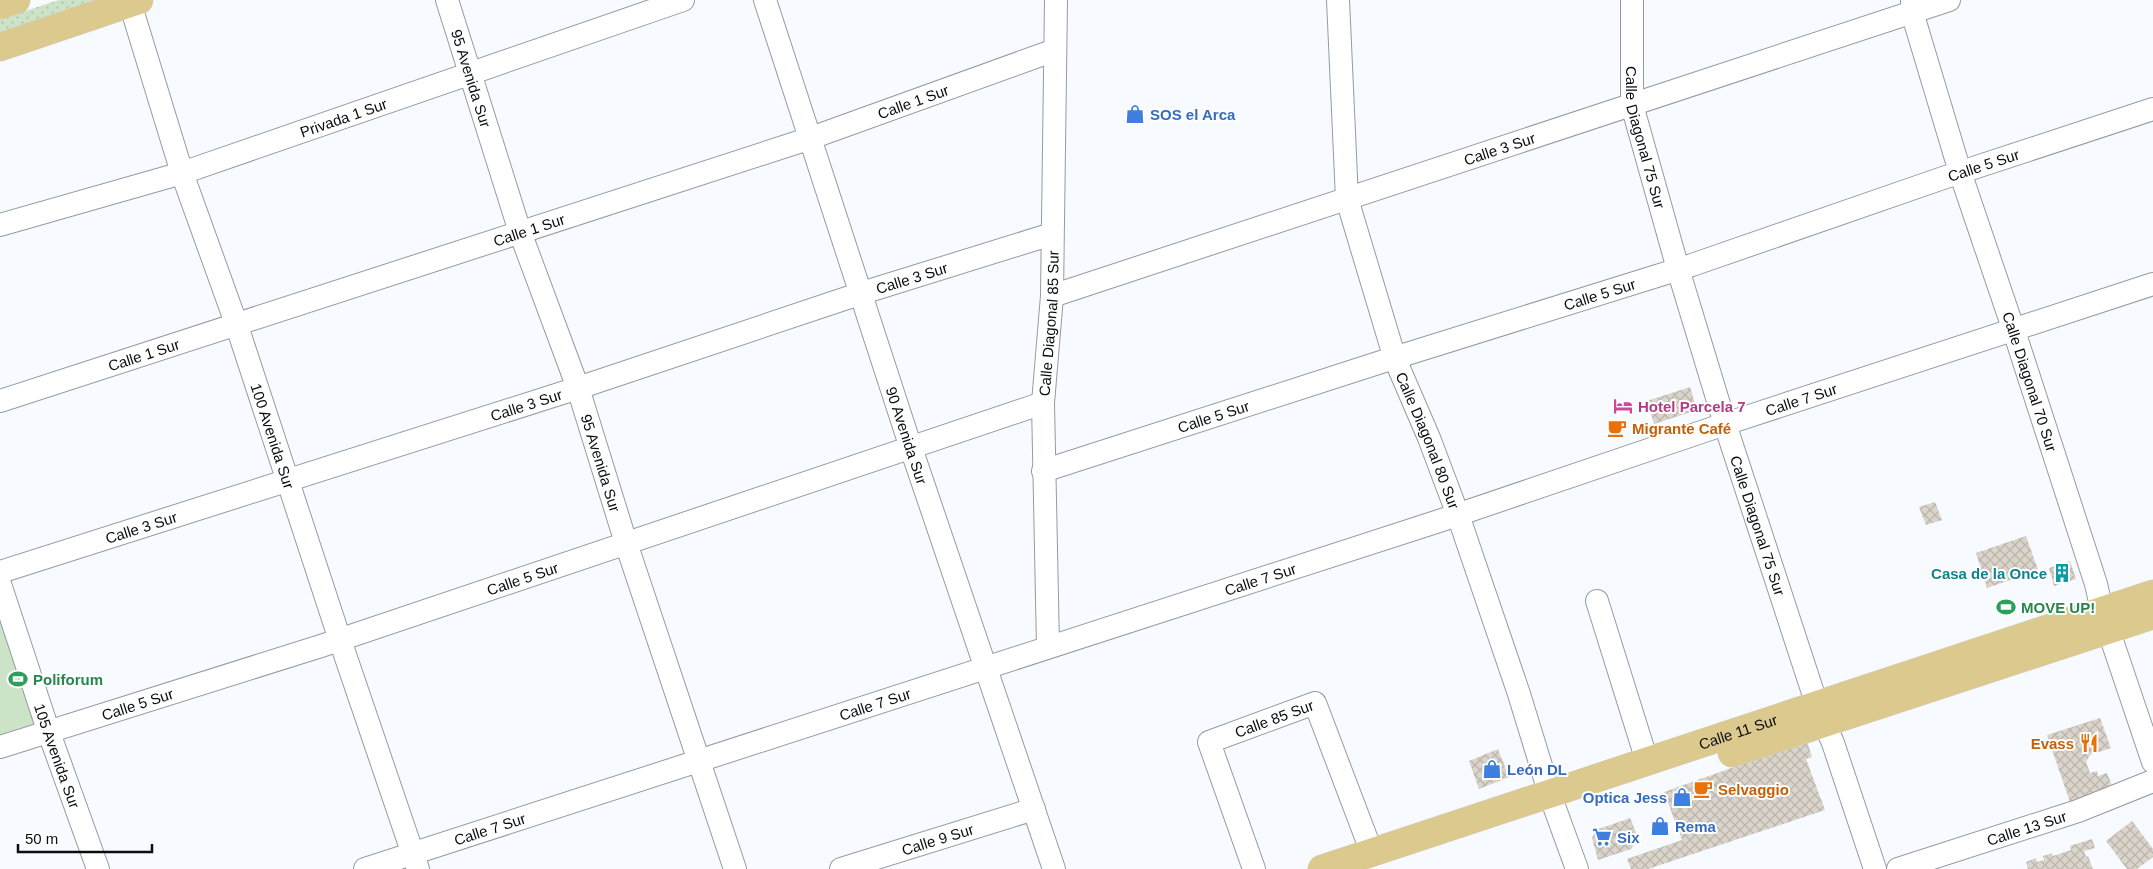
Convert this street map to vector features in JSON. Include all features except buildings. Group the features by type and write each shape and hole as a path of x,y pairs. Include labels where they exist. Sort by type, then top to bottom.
{"main road":[{"path":"0,5 16,0"},
{"path":"0,47 134,1"},
{"name":"Calle 11 Sur","path":"1322,869 1374,861 1822,714 2105,620 2153,594"},
{"name":"Calle 11 Sur","path":"2105,620 2153,615"},
{"name":"Calle 11 Sur","path":"1553,802 1647,761 1822,714"}],"street":[{"name":"95 Avenida Sur","path":"447,0 520,232 578,388 626,543 735,869"},
{"name":"Privada 1 Sur","path":"0,225 182,173 683,0"},
{"name":"90 Avenida Sur","path":"765,0 812,138 911,448 1054,869"},
{"name":"Calle Diagonal 85 Sur","path":"1048,647 1043,403 1052,296 1056,0"},
{"name":"Calle Diagonal 80 Sur","path":"1338,0 1347,200 1395,359 1429,438 1458,515 1519,694 1553,802 1578,869"},
{"name":"Calle Diagonal 75 Sur","path":"1632,0 1632,105 1678,269 1725,424 1875,869"},
{"name":"Calle 3 Sur","path":"1052,296 1632,105 1912,6 1949,0"},
{"name":"100 Avenida Sur","path":"134,1 182,173 236,323 415,861"},
{"name":"Calle Diagonal 70 Sur","path":"1912,6 1960,172 2014,331 2096,584 2105,620 2153,762"},
{"name":"Calle 1 Sur","path":"0,400 812,138 1055,50"},
{"name":"Calle 5 Sur","path":"1043,471 1678,269 1960,172 2153,109"},
{"name":"Calle 3 Sur","path":"0,572 578,388 862,293 1052,234"},
{"name":"Calle 7 Sur","path":"365,869 415,861 699,762 1458,515 1725,424 2153,284"},
{"name":"Calle 5 Sur","path":"0,747 48,730 340,640 1043,403"},
{"name":"105 Avenida Sur","path":"0,584 48,730 98,869"},
{"path":"1597,601 1647,761"},
{"name":"Calle 85 Sur","path":"1254,869 1209,742 1315,703 1374,861"},
{"name":"Calle 13 Sur","path":"1898,869 2078,811 2153,781"},
{"name":"Calle 9 Sur","path":"841,869 1034,808"}],"green space":[{"path":"59,0 106,0 0,35 0,19"},
{"path":"0,620 36,727 0,739"}],"place":[{"name":"SOS el Arca","path":"1135,114"},
{"name":"Hotel Parcela 7","path":"1623,406"},
{"name":"Migrante Café","path":"1617,428"},
{"name":"Casa de la Once","path":"2062,573"},
{"name":"MOVE UP!","path":"2006,607"},
{"name":"Poliforum","path":"18,679"},
{"name":"Evass","path":"2089,743"},
{"name":"León DL","path":"1492,769"},
{"name":"Selvaggio","path":"1703,789"},
{"name":"Optica Jess","path":"1682,797"},
{"name":"Rema","path":"1660,826"},
{"name":"Six","path":"1602,837"}]}
